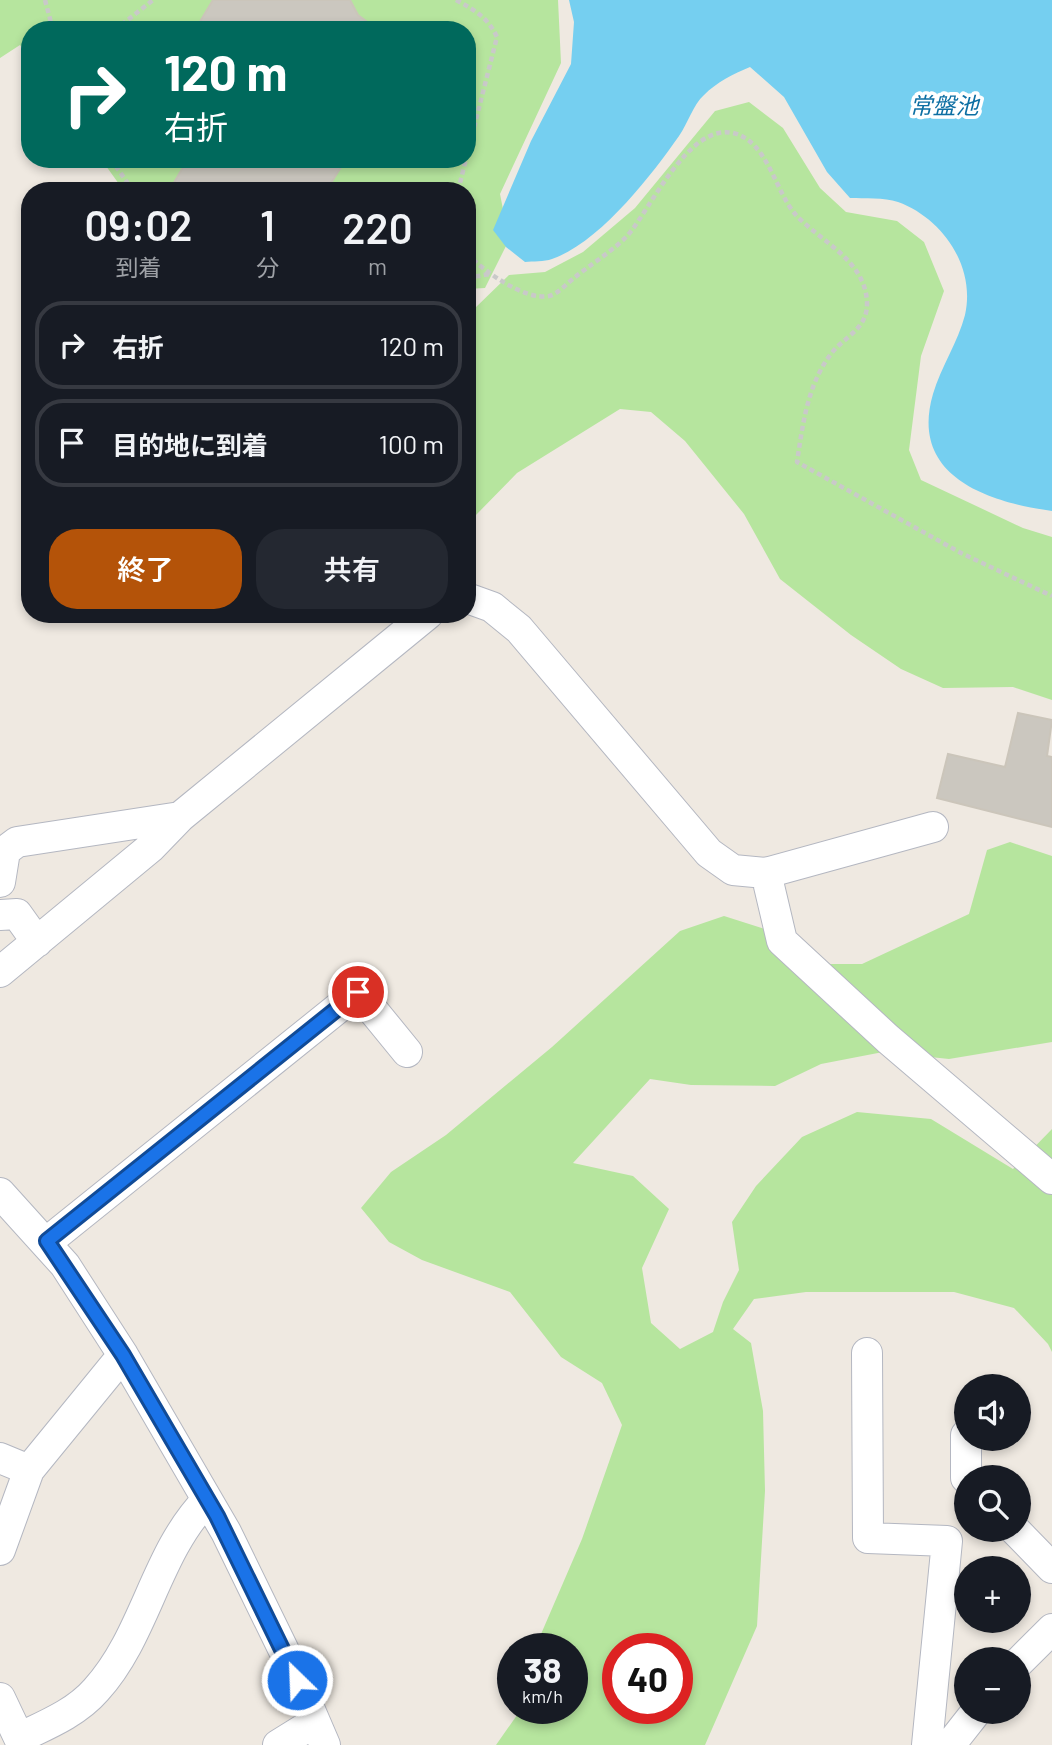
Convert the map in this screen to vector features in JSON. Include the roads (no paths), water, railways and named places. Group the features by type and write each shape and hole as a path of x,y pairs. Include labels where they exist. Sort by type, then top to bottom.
{"street":[{"path":"476,601 492,607 519,629 709,853 733,870 766,873 933,827"},
{"path":"0,972 150,848 180,817 417,623"},
{"path":"0,882 5,851 17,842 180,817"},
{"path":"766,873 782,941 888,1039 1052,1179"},
{"path":"0,915 17,914 37,942"},
{"path":"47,1241 358,992 407,1052"},
{"path":"0,1192 47,1241 123,1355 207,1500 288,1659 320,1734 278,1745"},
{"path":"867,1353 868,1538 947,1541 945,1745"},
{"path":"0,1550 29,1470 123,1355"},
{"path":"0,1458 29,1470"},
{"path":"0,1698 19,1738 69,1714 97,1690 124,1648 176,1539 192,1515 207,1500"},
{"path":"1027,1542 1052,1568"},
{"path":"1031,1650 1052,1629"},
{"path":"945,1745 965,1724"}],"water":[{"name":"常盤池","path":"569,0 1052,0 1052,511 1027,507 979,492 959,480 943,465 932,446 929,422 933,394 962,325 967,297 960,262 952,246 929,220 914,209 892,200 850,198 827,172 784,97 750,67 725,79 704,95 654,170 623,206 588,239 570,251 542,261 525,262 506,247 493,230 531,141 571,64 574,22"}]}
